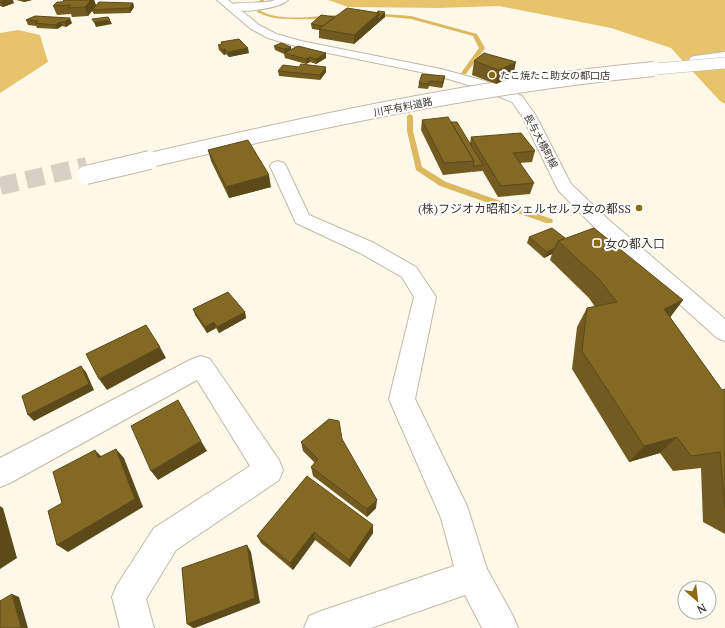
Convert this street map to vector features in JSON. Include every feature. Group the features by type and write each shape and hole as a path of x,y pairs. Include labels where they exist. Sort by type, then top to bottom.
{"main road":[{"path":"226,3 266,6 277,4 283,0"},
{"name":"長与大橋町線","path":"226,3 254,26 272,36 299,44 444,74 480,84 517,99 529,116 564,186 603,225 725,332"},
{"path":"694,62 725,54"},
{"name":"川平有料道路","path":"86,170 426,102 560,80 725,58"},
{"name":"川平有料道路","path":"694,62 725,63"},
{"path":"278,166 302,219 367,248 408,272 425,297 402,399 456,518 473,576 501,628"},
{"path":"0,473 201,366 269,470 164,539 128,597 137,628"},
{"path":"321,628 473,576"}],"shaded area":[{"path":"328,0 725,0 725,104 720,101 671,48 611,28 499,6 439,8 348,7"},
{"path":"18,30 40,35 48,62 0,93 0,33"}],"building":[{"path":"64,0 91,0 85,7 68,8 71,5 53,6 57,2 62,2"},
{"path":"99,2 133,3 129,8 92,10"},
{"path":"347,8 379,13 354,35 319,29"},
{"path":"378,11 385,12 380,17 379,13 377,13"},
{"path":"321,15 335,17 323,26 311,24"},
{"path":"35,16 70,18 55,25 35,23 38,21 26,20"},
{"path":"108,17 110,20 94,22 92,19"},
{"path":"239,39 248,48 228,52 225,49 223,50 218,45 222,44 221,42"},
{"path":"281,43 291,47 284,49 274,46"},
{"path":"298,46 326,53 316,59 309,57 306,59 284,53"},
{"path":"484,53 516,62 499,70 474,61"},
{"path":"301,64 326,67 320,75 278,71 283,65 299,67"},
{"path":"422,74 445,76 442,82 429,81 428,84 419,83"},
{"path":"448,117 474,161 444,163 422,120"},
{"path":"451,122 457,122 483,165 473,166 474,161"},
{"path":"521,133 535,151 513,153 534,183 501,186 471,137"},
{"path":"248,140 269,175 226,187 208,150"},
{"path":"552,228 565,238 558,241 555,248 547,252 529,237"},
{"path":"594,228 683,300 664,309 722,390 725,389 725,508 720,452 691,456 677,437 644,446 582,351 587,308 617,302 599,279 558,241"},
{"path":"228,292 245,312 217,327 214,322 205,327 193,309"},
{"path":"146,325 160,347 99,379 86,354"},
{"path":"81,366 89,384 28,415 22,396"},
{"path":"178,400 201,441 151,471 131,426"},
{"path":"329,419 339,421 342,439 377,500 367,509 311,467 318,459 301,442"},
{"path":"116,449 135,499 57,545 48,511 62,503 53,472 95,450 98,458"},
{"path":"307,476 373,525 349,560 314,532 290,563 257,536"},
{"path":"247,545 255,598 187,624 182,568"},
{"path":"12,594 21,628 0,628 0,601"}],"waterway":[{"path":"262,0 259,11 265,15 275,17 301,18 349,15"},
{"path":"371,14 385,14 411,18 475,35 482,48 464,73"},
{"path":"410,116 410,131 419,168 443,184 549,221"}],"tunnel":[{"path":"0,186 87,166"}],"place":[{"name":"たこ焼たこ助女の都口店","path":"492,75"},
{"name":"(株)フジオカ昭和シェルセルフ女の都SS","path":"639,208"},
{"name":"女の都入口","path":"597,243"}]}
